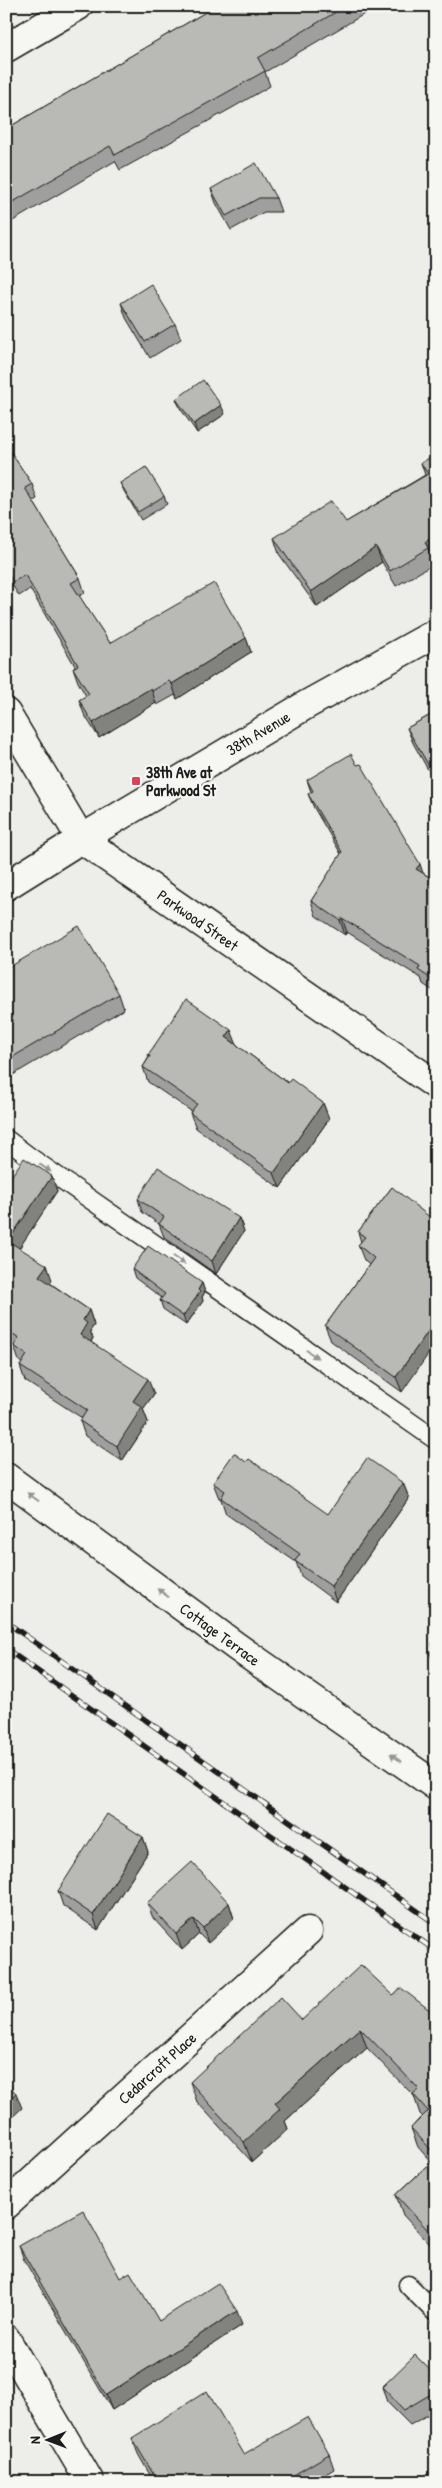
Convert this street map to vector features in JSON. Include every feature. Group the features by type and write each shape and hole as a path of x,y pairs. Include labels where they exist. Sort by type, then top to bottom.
{"street":[{"path":"6,48 78,6"},
{"name":"38th Avenue","path":"6,886 80,839 306,705 436,633"},
{"name":"Parkwood Street","path":"6,713 80,839 436,1085"},
{"name":"Cottage Terrace","path":"6,1477 237,1647 436,1786"},
{"name":"Cedarcroft Place","path":"6,2205 308,1931"},
{"path":"6,2339 90,2482"}],"lane":[{"path":"6,1139 436,1440"},
{"path":"408,2285 436,2313"}],"building":[{"path":"216,6 346,6 258,58 265,71 115,155 110,146 6,206 6,129"},
{"path":"256,163 276,198 259,198 226,216 211,189"},
{"path":"151,284 175,324 145,342 121,303"},
{"path":"203,380 221,405 194,424 176,399"},
{"path":"6,445 32,484 25,488 80,578 71,583 110,643 214,583 246,638 172,684 169,681 152,691 151,688 93,723 79,700 89,694 73,668 78,665 25,575 13,582 6,570"},
{"path":"436,454 436,535 425,542 428,548 390,571 376,547 311,592 274,538 331,501 346,522 428,474 421,463"},
{"path":"146,467 164,496 138,512 120,483"},
{"path":"436,712 436,778 407,728"},
{"path":"351,754 357,765 361,764 420,864 416,869 436,881 434,889 436,890 436,982 418,970 420,966 311,901 342,852 308,794 313,791 307,780"},
{"path":"79,926 119,994 6,1061 6,969"},
{"path":"186,999 231,1030 226,1037 288,1083 291,1079 323,1103 274,1173 190,1113 197,1104 143,1067 150,1056 148,1055"},
{"path":"24,1158 52,1176 8,1241 47,1265 39,1276 89,1310 83,1320 87,1323 80,1335 148,1379 133,1401 142,1407 117,1446 80,1421 87,1410 20,1366 27,1355 14,1346 19,1338 6,1329 6,1184"},
{"path":"158,1167 239,1218 212,1261 159,1224 164,1217 138,1199"},
{"path":"392,1187 436,1222 436,1320 396,1377 325,1326 374,1258 358,1245 365,1237 358,1232"},
{"path":"148,1246 202,1283 198,1290 200,1292 183,1316 160,1300 165,1294 132,1269"},
{"path":"234,1453 246,1462 249,1459 328,1514 367,1458 403,1483 331,1586 295,1561 300,1554 221,1498 225,1491 213,1483"},
{"path":"436,1639 436,1658 430,1653 435,1646 432,1643"},
{"path":"107,1814 143,1837 93,1915 58,1891"},
{"path":"192,1862 229,1903 203,1928 194,1919 176,1934 147,1903"},
{"path":"361,1965 393,1995 401,1988 436,2015 436,2155 411,2128 428,2111 413,2094 419,2089 360,2028 275,2103 280,2109 244,2142 190,2082 281,1997 302,2020"},
{"path":"6,2083 16,2093 6,2102"},
{"path":"436,2158 436,2239 396,2195"},
{"path":"83,2210 120,2278 130,2272 159,2321 218,2283 237,2311 106,2395 19,2246"},
{"path":"415,2355 436,2376 436,2391 404,2410 382,2387"},
{"path":"207,2391 244,2454 308,2417 329,2454 282,2482 158,2482 132,2438"}],"railway":[{"path":"6,1622 436,1924"},
{"path":"6,1649 436,1951"}],"place":[{"name":"38th Ave at Parkwood St","path":"136,781"}]}
